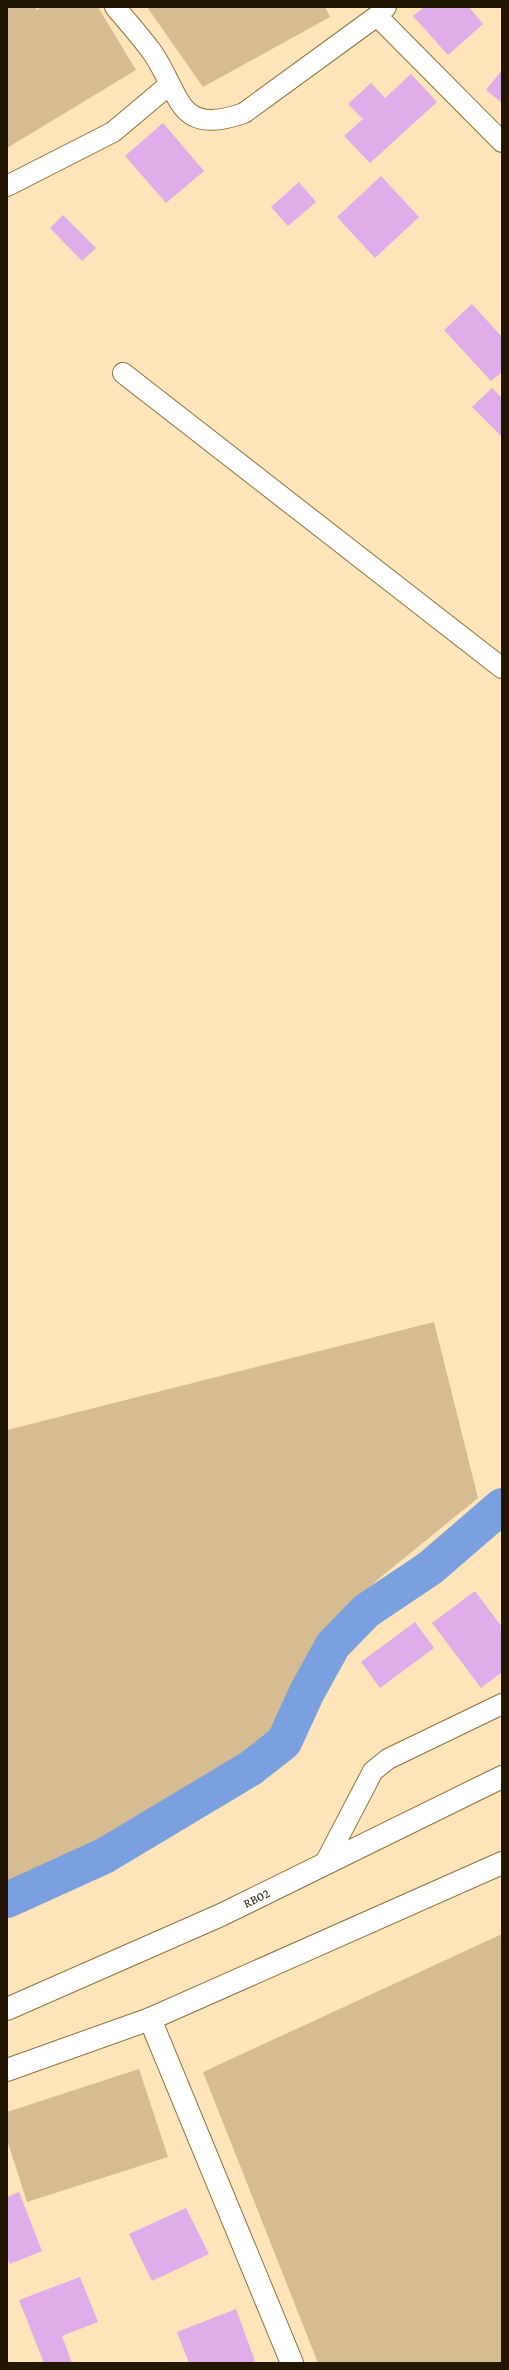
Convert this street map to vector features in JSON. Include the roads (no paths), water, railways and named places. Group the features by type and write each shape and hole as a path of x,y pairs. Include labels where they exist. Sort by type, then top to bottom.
{"main road":[{"name":"RB02","path":"7,2009 214,1918 502,1777"},
{"path":"7,2070 150,2019 502,1863"},
{"path":"150,2019 292,2363"}],"lane":[{"path":"115,7 153,53 179,104 197,118 222,121 244,113 382,12 502,142"},
{"path":"7,186 113,132 169,85"},
{"path":"123,373 502,668"},
{"path":"325,1863 373,1772 388,1759 502,1704"}],"waterway":[{"path":"7,1900 104,1856 251,1768 284,1742 307,1692 333,1645 366,1611 430,1568 502,1506"}]}
